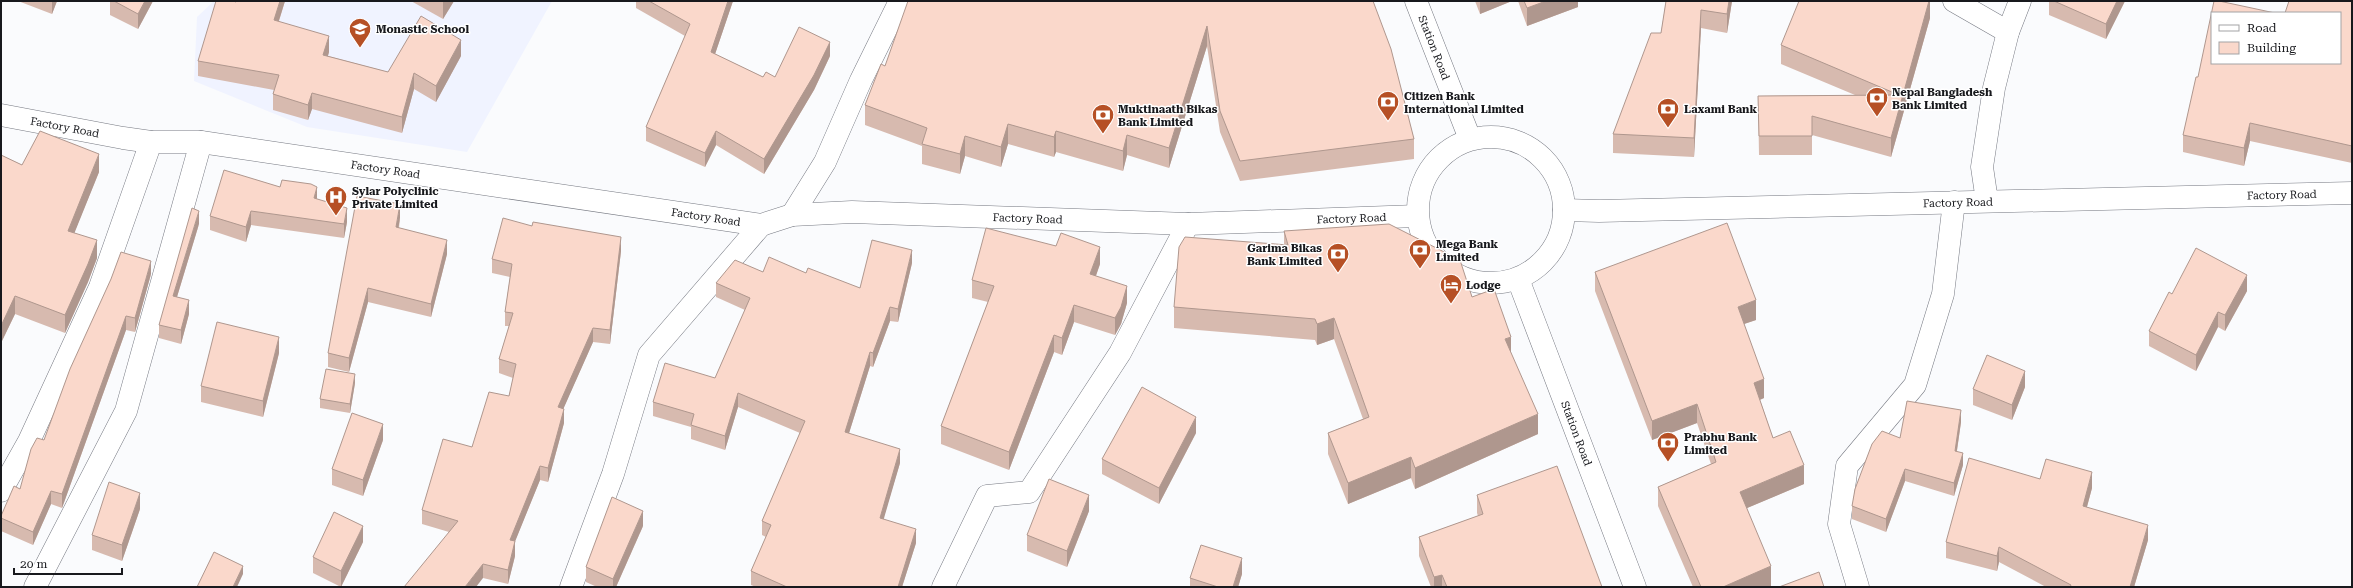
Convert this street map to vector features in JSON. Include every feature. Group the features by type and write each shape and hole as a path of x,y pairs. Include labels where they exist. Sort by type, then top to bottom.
{"street":[{"path":"792,215 825,162 861,80 900,1"},
{"name":"Station Road","path":"1416,1 1470,139"},
{"path":"1954,1 2008,32"},
{"path":"1987,201 1982,167 1994,88 2008,32 2020,1"},
{"name":"Factory Road","path":"1,115 151,142 201,142 761,225 792,215 852,212 1188,224 1417,216"},
{"path":"1494,136 1519,141 1540,154 1556,174 1564,198 1564,223 1555,246 1539,266 1518,279 1496,284 1473,282 1452,273 1435,258 1423,239 1417,216 1420,191 1430,168 1447,150 1470,139 1494,136"},
{"path":"1,491 29,442 100,287 151,142"},
{"path":"35,587 126,411 201,142"},
{"name":"Factory Road","path":"1564,210 1599,211 2352,193"},
{"path":"1858,587 1839,524 1847,466 1915,385 1944,294 1954,202"},
{"path":"943,587 987,496 1029,492 1120,353 1188,224"},
{"path":"571,587 613,474 649,355 761,225"},
{"name":"Station Road","path":"1518,279 1635,587"}],"shaded area":[{"name":"Monastic School","path":"214,1 552,1 467,152 307,127 194,81 197,17"}],"building":[{"path":"114,1 145,1 138,14"},
{"path":"216,1 280,1 274,20 329,36 323,55 388,72 421,16 461,40 436,86 414,73 402,117 312,93 308,105 273,94 279,75 198,61"},
{"path":"649,1 728,1 711,52 763,77 766,72 775,77 799,27 830,42 814,75 764,159 716,131 705,153 646,127 690,24"},
{"path":"908,1 1373,1 1391,49 1414,139 1240,161 1220,111 1207,26 1169,148 1127,135 1123,151 1056,131 1054,137 1008,124 1001,147 965,136 960,154 922,144 927,128 865,105 881,64 885,66"},
{"path":"1524,1 1546,1 1527,8"},
{"path":"1666,1 1729,1 1727,14 1701,10 1694,138 1613,134 1651,33 1661,33"},
{"path":"1799,1 1929,1 1891,138 1812,116 1812,136 1759,136 1758,96 1899,95 1781,45"},
{"path":"2054,1 2117,1 2106,24"},
{"path":"2214,1 2219,1 2270,12 2212,12"},
{"path":"2289,1 2352,1 2352,146 2250,123 2244,148 2183,135 2196,77 2198,77 2211,15 2211,64 2341,64 2341,12 2285,12"},
{"path":"40,131 99,154 68,231 97,240 65,315 15,296 1,326 1,155 22,165"},
{"path":"224,170 280,187 282,180 311,184 317,187 314,198 347,208 344,224 251,211 246,227 210,216"},
{"path":"357,196 400,204 396,227 447,240 431,304 368,288 349,358 328,353"},
{"path":"192,208 199,211 173,296 189,300 181,330 159,325"},
{"path":"503,218 532,226 533,222 621,237 610,330 593,328 558,407 564,409 548,468 540,466 510,540 515,541 508,570 483,564 465,587 404,587 458,521 422,510 443,439 472,447 489,392 509,396 516,364 499,359 513,313 505,312 512,264 492,259"},
{"path":"1727,223 1756,300 1738,307 1764,379 1754,383 1773,438 1790,431 1804,465 1740,492 1771,566 1723,587 1701,587 1658,487 1716,462 1697,404 1652,421 1595,272"},
{"path":"1389,224 1460,260 1472,297 1494,289 1511,337 1505,339 1538,414 1415,468 1411,457 1348,483 1328,433 1369,417 1334,318 1317,324 1315,319 1174,307 1179,247 1185,237 1288,245 1284,231"},
{"path":"986,228 1056,246 1061,233 1100,247 1090,274 1127,286 1121,307 1115,318 1074,305 1062,338 1054,335 1009,452 941,426 994,286 972,280"},
{"path":"872,240 912,250 898,309 890,307 873,353 870,352 845,432 900,449 880,518 916,529 898,587 787,587 751,571 771,525 762,521 805,421 738,393 725,436 691,425 694,414 653,402 665,363 715,378 750,298 716,283 735,260 763,272 769,257 806,273 808,268 860,288"},
{"path":"2196,248 2247,275 2225,315 2218,312 2196,355 2149,331 2169,292 2172,294"},
{"path":"121,252 151,261 135,318 126,316 62,494 51,491 33,532 1,518 1,516 14,486 20,489 31,449 37,438 44,440 70,369 111,279"},
{"path":"217,322 279,337 263,401 201,386"},
{"path":"1987,355 2025,371 2012,405 1973,389"},
{"path":"326,369 355,374 350,404 320,399"},
{"path":"1142,387 1196,417 1159,488 1102,459"},
{"path":"1907,401 1961,410 1955,451 1963,453 1954,483 1905,469 1886,519 1852,506 1855,489 1872,444 1882,431 1900,438"},
{"path":"352,413 383,424 363,480 332,469"},
{"path":"1969,458 2040,479 2046,459 2092,472 2083,506 2148,525 2130,587 2070,587 2071,585 1999,547 1997,556 1946,542"},
{"path":"1557,466 1602,587 1447,587 1442,575 1434,577 1419,537 1483,514 1477,495"},
{"path":"1049,479 1089,495 1067,551 1027,535"},
{"path":"109,482 140,493 122,545 92,535"},
{"path":"612,497 643,511 613,579 586,567"},
{"path":"334,512 363,526 341,571 313,557"},
{"path":"1201,545 1242,558 1233,587 1218,587 1190,578"},
{"path":"214,552 243,566 233,587 197,587"},
{"path":"1819,572 1824,587 1779,587"}],"place":[{"name":"Monastic School","path":"360,48"},
{"name":"Nepal Bangladesh Bank Limited","path":"1877,118"},
{"name":"Citizen Bank International Limited","path":"1388,122"},
{"name":"Laxami Bank","path":"1668,128"},
{"name":"Muktinaath Bikas Bank Limited","path":"1103,134"},
{"name":"Sylar Polyclinic Private Limited","path":"336,216"},
{"name":"Mega Bank Limited","path":"1420,270"},
{"name":"Garima Bikas Bank Limited","path":"1338,274"},
{"name":"Lodge","path":"1451,304"},
{"name":"Prabhu Bank Limited","path":"1668,462"}]}
